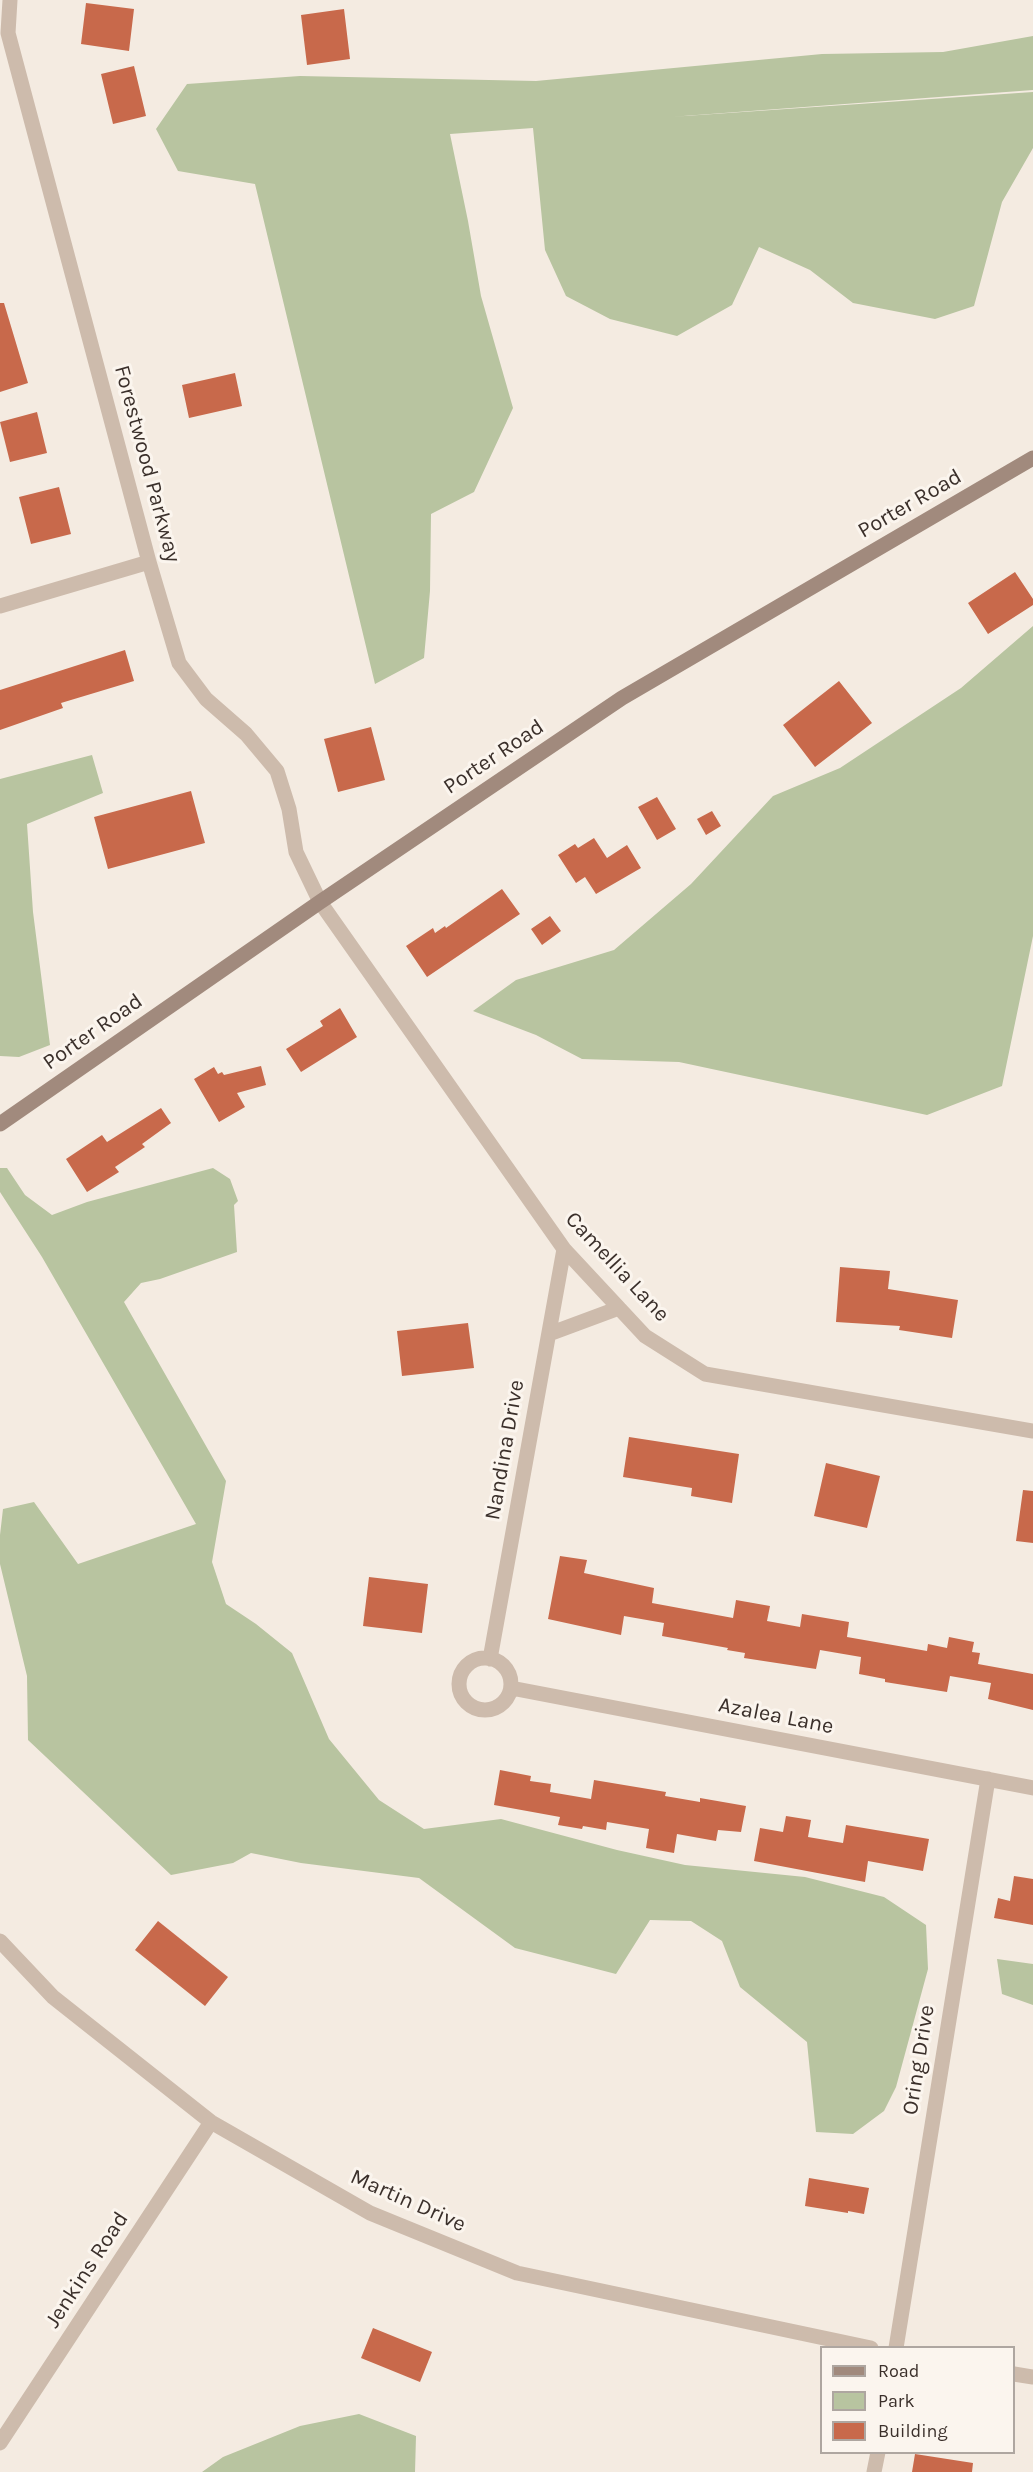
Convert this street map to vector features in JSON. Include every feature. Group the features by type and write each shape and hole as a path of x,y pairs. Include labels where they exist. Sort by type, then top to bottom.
{"main road":[{"name":"Porter Road","path":"0,1124 320,902 622,698 1033,458"}],"street":[{"name":"Forestwood Parkway","path":"10,0 8,33 179,663 206,699 246,734 277,771 289,809 296,852 320,902"},
{"path":"0,606 150,562"},
{"name":"Camellia Lane","path":"320,902 564,1249 645,1336 705,1374 1033,1431"},
{"name":"Nandina Drive","path":"490,1659 564,1249"},
{"path":"549,1334 620,1308"},
{"path":"490,1659 504,1666 511,1688 508,1697 495,1708 477,1709 464,1699 460,1691 461,1674 473,1661 490,1659"},
{"name":"Azalea Lane","path":"511,1688 1033,1788"},
{"name":"Oring Drive","path":"896,2346 988,1779"},
{"name":"Martin Drive","path":"0,1941 53,1997 211,2122 370,2212 517,2273 862,2346"},
{"name":"Jenkins Road","path":"0,2443 211,2122"},
{"path":"1015,2373 1033,2377"},
{"path":"874,2472 878,2454"}],"green space":[{"path":"1033,36 1033,90 670,117 1033,92 1033,148 1002,202 974,306 935,319 853,303 810,270 759,247 732,305 677,336 610,319 566,296 545,250 533,128 450,134 481,296 513,408 474,492 431,514 430,591 424,658 375,684 255,184 178,171 156,129 187,84 300,76 536,81 822,54 943,52"},
{"path":"1033,626 1033,936 1002,1086 927,1115 679,1062 582,1059 536,1035 473,1011 516,980 614,950 691,884 773,796 840,768 961,688"},
{"path":"92,755 103,793 27,824 33,912 50,1045 19,1057 0,1056 0,779"},
{"path":"0,1168 7,1168 25,1195 52,1215 87,1202 213,1168 230,1179 238,1201 234,1205 237,1252 160,1279 141,1283 124,1302 226,1481 212,1562 226,1604 256,1624 292,1653 329,1739 379,1800 424,1829 501,1819 617,1850 685,1865 805,1877 884,1897 926,1925 928,1969 896,2087 884,2111 853,2134 816,2132 807,2042 740,1987 722,1941 691,1921 650,1920 616,1974 515,1948 419,1878 301,1863 251,1853 233,1863 171,1875 28,1740 27,1676 0,1564 3,1509 34,1502 78,1564 196,1524 42,1257 0,1192"},
{"path":"997,1959 1033,1964 1033,2005 1002,1994"},
{"path":"359,2414 416,2436 415,2472 202,2472 223,2457 300,2426"}],"building":[{"path":"86,3 134,9 129,51 81,44"},
{"path":"344,9 350,59 307,65 301,15"},
{"path":"134,66 146,116 113,124 101,74"},
{"path":"0,303 4,303 28,383 0,392"},
{"path":"235,373 242,406 189,418 182,385"},
{"path":"37,412 47,453 10,462 0,422"},
{"path":"59,487 71,534 31,544 19,497"},
{"path":"1015,572 1033,599 1033,605 988,634 968,603"},
{"path":"125,650 134,681 61,703 63,708 0,730 0,690"},
{"path":"839,681 872,723 815,767 783,725"},
{"path":"371,727 385,780 338,792 324,739"},
{"path":"191,791 205,843 108,869 94,817"},
{"path":"657,797 676,829 657,840 638,807"},
{"path":"712,811 721,826 706,835 697,819"},
{"path":"594,838 607,858 627,845 641,868 596,894 585,877 576,883 558,855 575,844 578,848"},
{"path":"502,889 520,914 427,977 406,946 433,928 435,933 445,926 446,928"},
{"path":"550,916 561,931 542,945 531,929"},
{"path":"340,1008 357,1037 301,1072 286,1049 323,1026 320,1021"},
{"path":"261,1066 266,1085 237,1093 245,1107 219,1122 194,1079 214,1067 218,1074 222,1072 224,1075"},
{"path":"161,1108 171,1123 142,1144 145,1147 115,1167 119,1172 87,1192 66,1159 102,1135 107,1142"},
{"path":"840,1267 890,1271 888,1289 958,1300 952,1338 899,1330 900,1326 836,1322"},
{"path":"468,1323 474,1368 402,1376 397,1331"},
{"path":"629,1437 739,1454 732,1503 691,1496 692,1488 623,1477"},
{"path":"826,1463 880,1476 867,1528 814,1516"},
{"path":"1023,1490 1033,1491 1033,1543 1016,1541"},
{"path":"560,1556 587,1560 584,1573 654,1588 652,1603 733,1618 736,1600 770,1606 767,1621 800,1627 802,1614 849,1622 847,1637 927,1651 928,1644 947,1648 949,1637 974,1642 972,1652 980,1653 978,1664 1033,1674 1033,1710 988,1699 991,1683 950,1676 947,1692 885,1682 885,1679 859,1674 861,1657 820,1650 816,1669 744,1658 745,1653 727,1650 728,1648 662,1636 664,1623 624,1616 621,1635 548,1619"},
{"path":"369,1577 428,1584 422,1633 363,1626"},
{"path":"500,1770 531,1776 530,1781 551,1784 550,1792 591,1799 594,1780 666,1792 665,1796 700,1802 700,1798 746,1806 741,1832 718,1830 716,1841 677,1834 674,1853 646,1848 649,1829 607,1822 606,1830 583,1826 582,1829 558,1825 560,1817 494,1805"},
{"path":"786,1816 811,1820 808,1837 843,1843 846,1825 929,1839 923,1871 868,1861 865,1882 754,1861 760,1828 783,1832"},
{"path":"1014,1876 1033,1879 1033,1925 994,1918 998,1898 1010,1901"},
{"path":"158,1921 228,1977 205,2006 135,1950"},
{"path":"809,2178 869,2188 864,2214 805,2206"},
{"path":"373,2328 432,2352 420,2382 361,2358"},
{"path":"915,2454 973,2463 972,2472 912,2472"}]}
